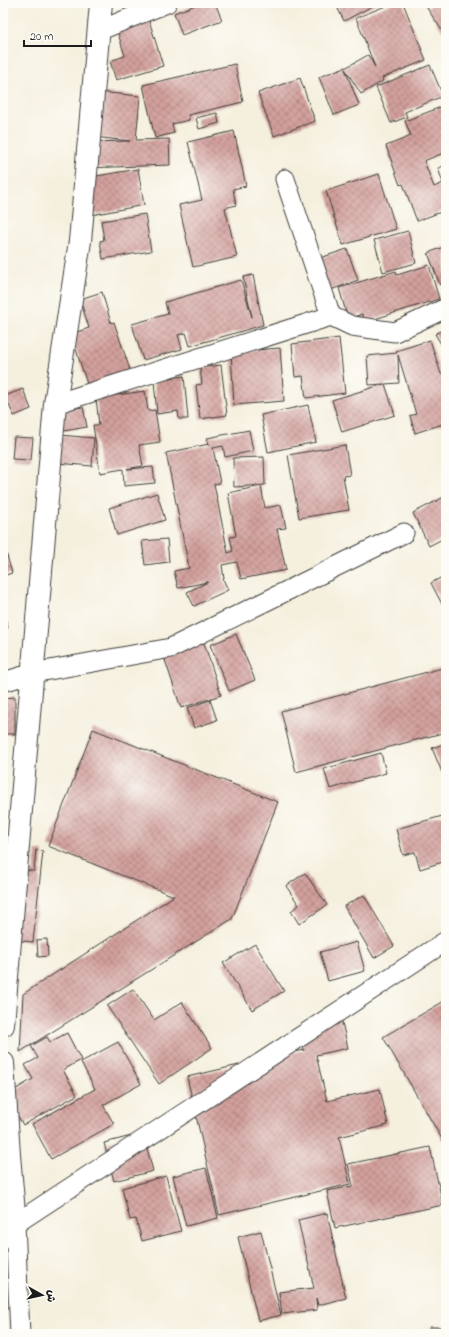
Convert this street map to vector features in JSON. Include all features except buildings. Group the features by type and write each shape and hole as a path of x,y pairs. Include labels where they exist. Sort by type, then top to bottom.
{"street":[{"path":"3,1025 55,404 80,241 101,3"},
{"path":"98,31 167,3"},
{"path":"285,179 331,316"},
{"path":"55,404 331,316 352,326 395,332 446,308"},
{"path":"3,682 33,673 172,648 404,533"},
{"path":"9,1230 446,941"},
{"path":"3,1063 9,1230 20,1334"}]}
